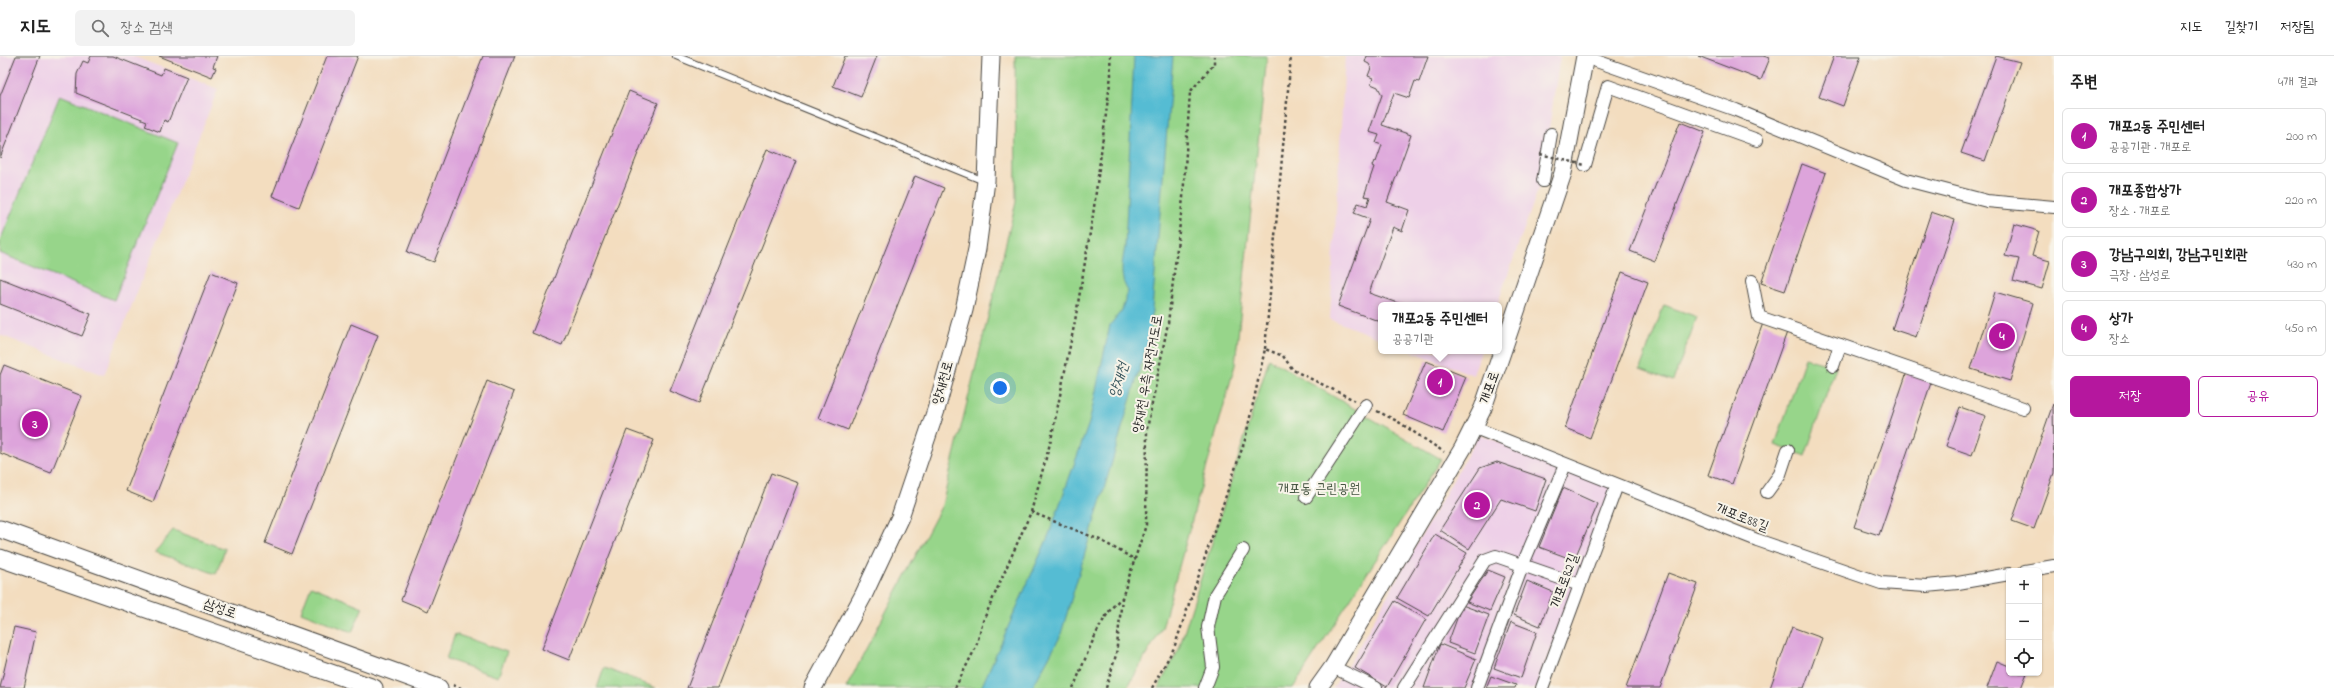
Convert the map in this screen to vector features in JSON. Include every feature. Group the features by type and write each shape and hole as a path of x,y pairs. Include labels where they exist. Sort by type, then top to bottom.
{"street":[{"name":"양재천로","path":"813,688 863,596 900,517 936,410 964,310 977,249 986,181 991,56"},
{"path":"1585,56 1736,110 1906,180 1987,201 2054,207"},
{"name":"개포로","path":"1502,350 1563,173 1585,56"},
{"path":"1585,165 1608,86 1757,140"},
{"path":"1543,181 1544,155 1551,134"},
{"path":"1752,281 1759,317 2024,408"},
{"path":"1833,366 1840,345"},
{"name":"개포로","path":"1318,688 1333,667 1475,428 1501,354"},
{"path":"1306,497 1366,405"},
{"name":"개포로88길","path":"1475,428 1757,540 1881,584 1926,586 1958,583 2006,575"},
{"path":"1767,492 1780,474 1788,450"},
{"path":"1477,688 1523,564 1565,465"},
{"name":"개포로82길","path":"1542,688 1617,485"},
{"name":"삼성로","path":"0,529 439,688"},
{"path":"1205,688 1213,668 1208,628 1215,595 1243,550"},
{"path":"1404,688 1485,560 1496,556 1523,564 1580,585"},
{"name":"삼성로","path":"0,558 374,688"},
{"path":"2042,568 2054,566"},
{"path":"1333,667 1376,688"}],"lane":[{"path":"676,56 986,181"}],"path":[{"path":"955,688 976,647 983,621 1031,512 1052,440 1075,321 1093,215 1111,75 1110,56"},
{"name":"양재천 우측 자전거도로","path":"1073,688 1104,619 1116,603 1122,598 1136,560 1146,525 1147,429 1170,308 1183,198 1190,92 1214,64 1214,56"},
{"path":"1152,688 1174,648 1245,440 1265,348 1291,56"},
{"path":"1544,155 1585,165"},
{"path":"1265,348 1282,356 1293,370 1397,421 1448,454"},
{"path":"1031,512 1100,540 1136,560"},
{"path":"1106,688 1116,655 1122,598"}],"shaded area":[{"path":"0,56 132,56 218,89 104,375 0,335"},
{"path":"1345,56 1560,56 1541,181 1498,302 1378,302 1378,338 1330,319"},
{"path":"1419,354 1480,354 1473,375"},
{"path":"1479,434 1613,488 1537,688 1333,688 1350,662"}],"green space":[{"path":"1015,56 1267,56 1235,365 1162,628 1127,688 846,688 942,505 1016,202"},
{"path":"60,95 178,143 114,300 0,253 0,241"},
{"path":"1664,305 1697,317 1673,381 1640,369"},
{"path":"1805,358 1836,367 1805,456 1775,445"},
{"name":"개포동 근린공원","path":"1269,359 1441,459 1293,688 1158,688 1179,649"},
{"path":"173,530 225,549 216,574 155,552"},
{"path":"311,586 363,607 352,632 301,612"},
{"path":"455,634 507,652 498,677 446,659"},
{"path":"604,668 656,688 597,688"}],"water":[{"name":"양재천","path":"1134,56 1173,56 1150,334 1060,637 1032,688 981,688 1048,537 1089,423 1110,325 1122,310 1128,291 1123,280 1122,270 1125,247"}],"building":[{"path":"16,56 40,56 0,158 0,96"},
{"path":"91,56 113,56 161,75 164,68 187,77 168,122 164,120 160,132 145,126 147,121 76,93 77,74 83,61 88,63"},
{"path":"159,56 217,56 213,67 216,68 212,77"},
{"path":"327,56 358,56 299,207 272,196"},
{"path":"483,56 515,56 434,262 407,252"},
{"path":"845,56 877,56 861,97 833,86"},
{"path":"1367,56 1428,56 1419,82 1415,81 1409,98 1394,93 1382,125 1411,135 1387,202 1409,210 1402,231 1393,227 1369,293 1394,302 1378,302 1378,321 1338,306 1370,219 1354,213 1358,203 1367,206 1370,197 1364,196 1374,167 1372,166 1374,161 1376,162 1382,145 1376,143 1379,135 1369,132 1382,95 1378,87 1371,84 1373,78 1368,76 1371,68 1369,64 1365,62"},
{"path":"1698,56 1763,56 1770,58 1761,80"},
{"path":"1834,56 1861,56 1843,106 1819,97"},
{"path":"1996,56 2020,62 1985,161 1961,153"},
{"path":"629,91 658,103 562,345 532,333"},
{"path":"1680,122 1705,132 1655,261 1630,251"},
{"path":"767,149 796,161 699,403 670,391"},
{"path":"1802,164 1826,173 1785,291 1761,283"},
{"path":"915,176 944,188 848,430 818,418"},
{"path":"1931,212 1955,220 1916,337 1892,329"},
{"path":"2014,224 2039,231 2032,256 2050,261 2042,289 2013,281 2019,259 2005,256"},
{"path":"211,272 238,283 153,502 126,491"},
{"path":"1622,272 1648,282 1590,438 1565,428"},
{"path":"0,278 91,314 82,336 0,304"},
{"path":"1995,292 2033,303 2010,381 1971,369"},
{"path":"1763,323 1787,332 1732,484 1708,475"},
{"path":"351,324 378,335 292,554 265,543"},
{"path":"1426,361 1466,377 1443,432 1403,415"},
{"path":"4,365 82,396 51,473 0,453 0,375"},
{"path":"1908,369 1933,377 1879,535 1854,527"},
{"path":"487,381 514,392 428,611 401,600"},
{"path":"2053,404 2054,473 2034,529 2012,521"},
{"path":"1960,407 1986,416 1972,455 1946,446"},
{"path":"627,430 654,440 569,660 542,649"},
{"path":"1497,462 1546,479 1535,511 1501,499 1469,549 1440,530 1480,468"},
{"path":"771,473 798,483 718,688 687,688"},
{"path":"1563,488 1598,504 1574,560 1539,547"},
{"path":"1435,534 1467,553 1429,616 1397,598"},
{"path":"1488,570 1505,577 1490,611 1467,602"},
{"path":"1668,573 1698,584 1660,688 1626,688"},
{"path":"1527,581 1553,592 1540,626 1514,615"},
{"path":"1395,601 1426,619 1387,687 1355,668"},
{"path":"1462,605 1489,615 1475,653 1448,643"},
{"path":"1511,622 1537,632 1521,678 1494,668"},
{"path":"14,627 36,632 24,688 0,688"},
{"path":"1792,627 1822,638 1804,688 1770,688"},
{"path":"1440,644 1476,659 1464,688 1424,688"},
{"path":"1997,661 2006,665 2006,676 2026,676 2021,688 1987,688"},
{"path":"1491,676 1516,685 1515,688 1486,688"}],"place":[{"name":"상가","path":"2002,336"},
{"name":"개포2동 주민센터","path":"1440,382"},
{"name":"강남구의회, 강남구민회관","path":"35,424"},
{"name":"개포종합상가","path":"1477,505"}]}
